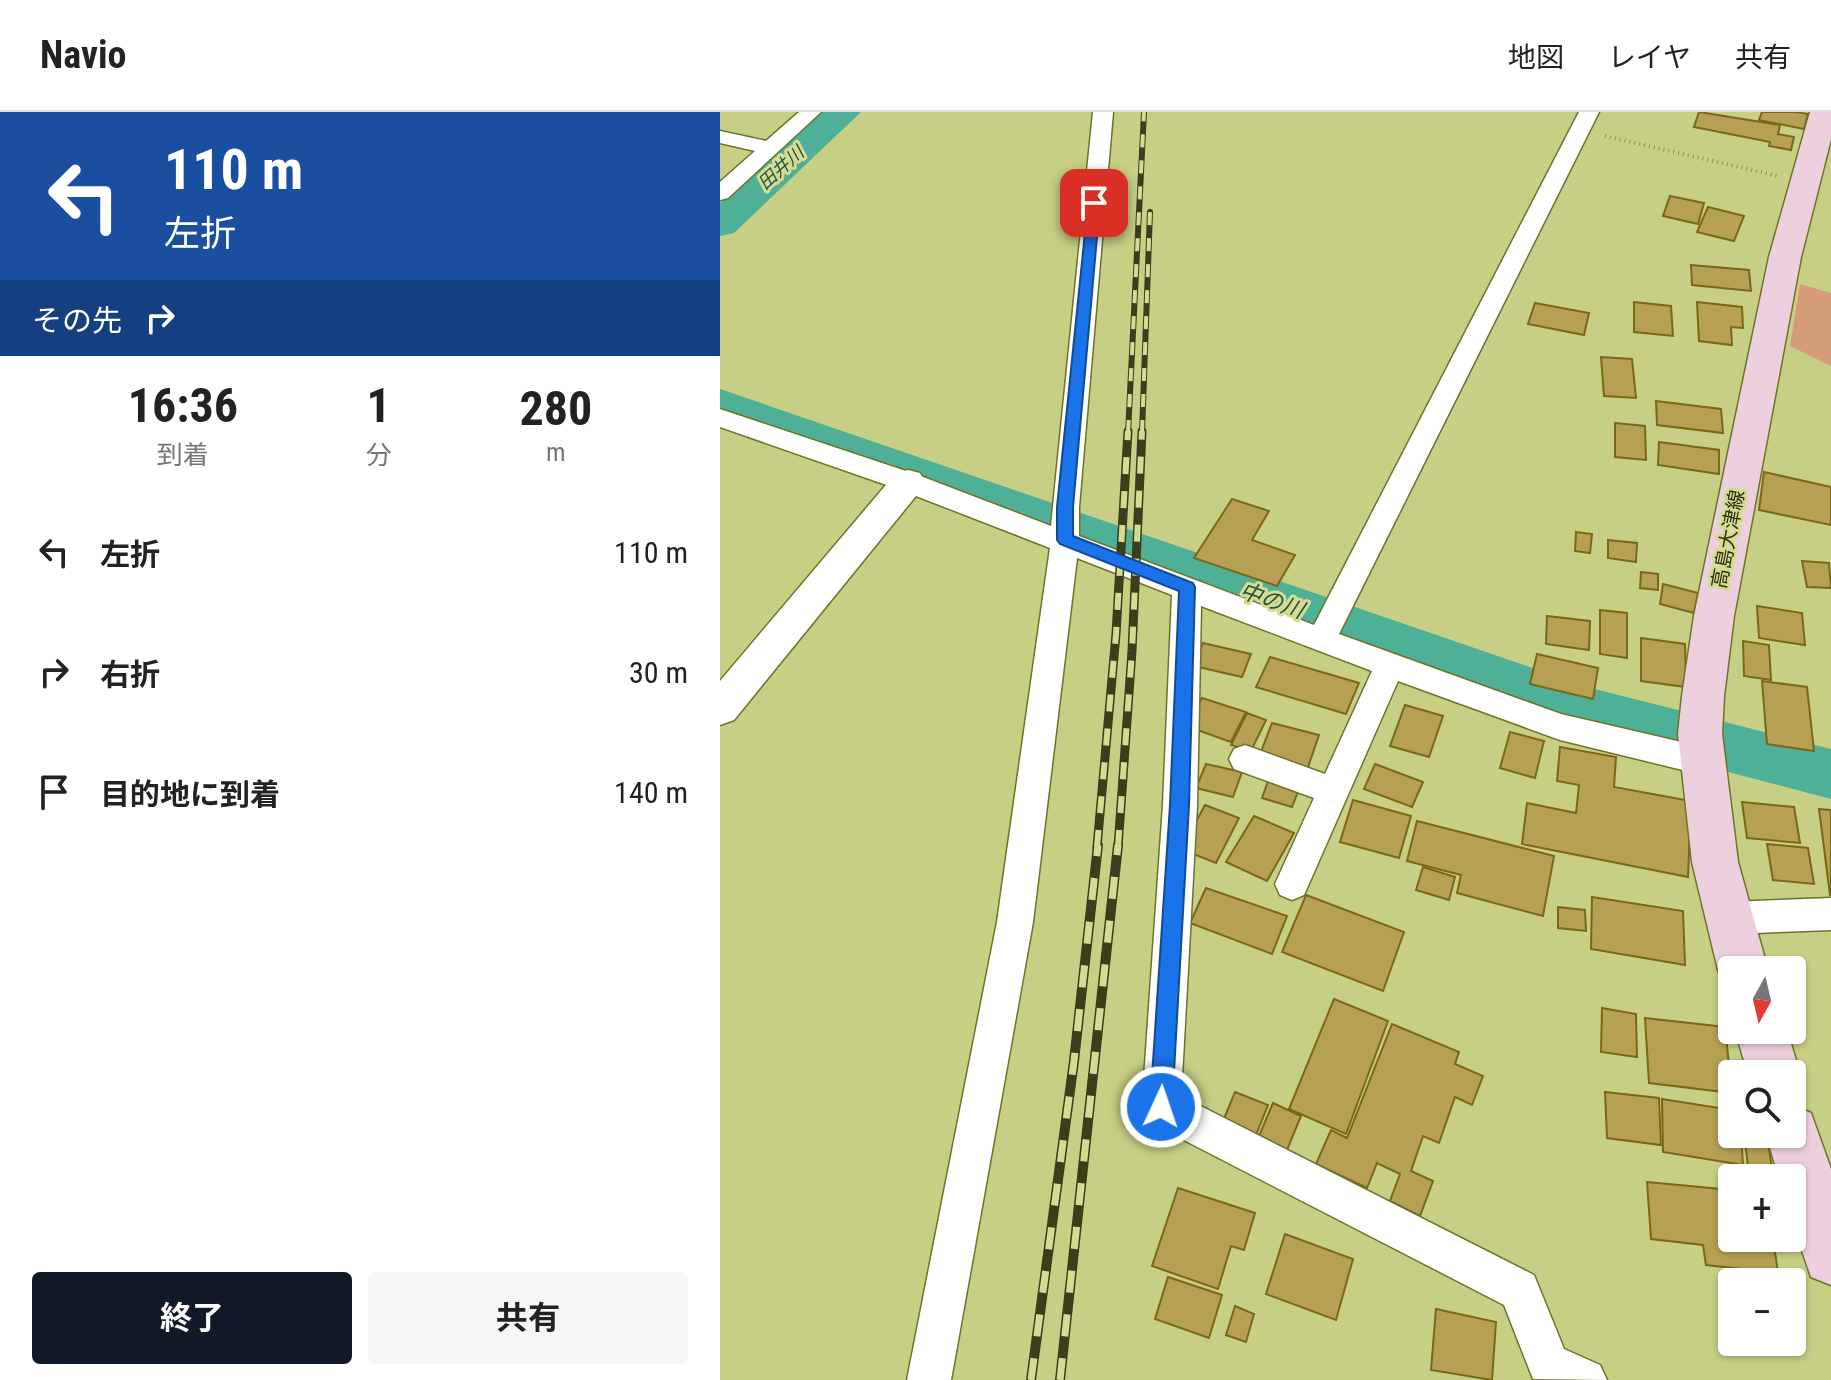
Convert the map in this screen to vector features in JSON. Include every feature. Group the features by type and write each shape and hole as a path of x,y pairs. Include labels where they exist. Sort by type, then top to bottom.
{"main road":[{"name":"高島大津線","path":"1739,956 1715,862 1701,749 1714,616 1751,422 1803,181 1824,112"},
{"path":"1797,1148 1831,1257"}],"street":[{"path":"720,193 811,112"},
{"path":"929,1380 1015,922 1065,540 1065,507 1103,112"},
{"path":"1321,640 1584,121"},
{"path":"720,137 769,148"},
{"path":"720,418 908,482 1321,640 1560,727 1701,749"},
{"path":"720,709 908,482"},
{"path":"1187,587 1180,805 1161,1107 1519,1290 1548,1364 1585,1380"},
{"path":"1292,884 1390,665"},
{"path":"1245,759 1334,791"},
{"path":"1728,918 1831,914"}],"path":[{"path":"1584,121 1803,181"}],"shaded area":[{"path":"1800,284 1831,293 1831,366 1790,346"}],"building":[{"path":"1699,112 1780,125 1778,134 1794,137 1791,150 1769,146 1770,142 1694,127"},
{"path":"1762,112 1808,114 1804,129 1759,120"},
{"path":"1670,196 1704,203 1698,224 1663,216"},
{"path":"1708,207 1744,216 1734,241 1697,232"},
{"path":"1691,265 1749,270 1751,291 1692,285"},
{"path":"1634,302 1671,306 1673,336 1634,332"},
{"path":"1697,302 1742,307 1743,328 1731,327 1732,345 1699,341"},
{"path":"1535,303 1589,313 1584,335 1528,324"},
{"path":"1601,357 1632,359 1636,398 1604,396"},
{"path":"1656,401 1721,409 1723,433 1657,425"},
{"path":"1615,423 1645,426 1646,460 1615,457"},
{"path":"1659,442 1719,450 1719,474 1658,465"},
{"path":"1764,472 1831,487 1831,525 1759,510"},
{"path":"1232,499 1269,511 1252,540 1295,555 1277,586 1194,558"},
{"path":"1576,532 1592,534 1590,553 1575,551"},
{"path":"1608,540 1637,543 1636,562 1608,558"},
{"path":"1802,561 1829,563 1831,588 1807,587"},
{"path":"1641,572 1658,574 1658,590 1640,588"},
{"path":"1663,584 1698,593 1694,613 1660,604"},
{"path":"1757,606 1802,613 1805,645 1759,638"},
{"path":"1600,610 1627,613 1627,658 1600,654"},
{"path":"1547,616 1590,621 1589,650 1546,644"},
{"path":"1641,638 1685,644 1686,687 1641,681"},
{"path":"1743,641 1769,645 1771,680 1744,676"},
{"path":"1203,643 1251,654 1242,677 1194,666"},
{"path":"1537,654 1598,668 1593,699 1530,684"},
{"path":"1270,657 1359,683 1346,714 1256,687"},
{"path":"1762,681 1807,687 1814,751 1767,744"},
{"path":"1202,698 1246,712 1231,742 1186,726"},
{"path":"1405,705 1443,716 1429,757 1390,746"},
{"path":"1247,713 1266,720 1251,751 1231,745"},
{"path":"1272,723 1319,735 1307,770 1259,757"},
{"path":"1510,732 1544,741 1535,778 1500,768"},
{"path":"1560,747 1616,757 1614,787 1691,801 1688,877 1522,844 1527,803 1576,813 1579,785 1557,781"},
{"path":"1206,764 1242,772 1233,797 1196,788"},
{"path":"1375,764 1423,782 1412,807 1364,789"},
{"path":"1268,781 1299,789 1292,807 1262,798"},
{"path":"1353,800 1411,816 1399,858 1340,842"},
{"path":"1742,802 1794,807 1800,843 1747,838"},
{"path":"1205,805 1239,818 1216,863 1181,849"},
{"path":"1819,809 1831,810 1831,895 1830,895"},
{"path":"1254,816 1294,833 1267,881 1226,862"},
{"path":"1417,821 1554,856 1543,916 1457,893 1461,875 1407,861"},
{"path":"1767,844 1808,848 1814,884 1773,880"},
{"path":"1423,867 1455,877 1449,900 1416,890"},
{"path":"1206,888 1287,916 1272,954 1190,923"},
{"path":"1306,895 1404,932 1383,991 1282,952"},
{"path":"1592,897 1683,911 1685,965 1591,949"},
{"path":"1558,907 1585,910 1586,931 1558,928"},
{"path":"1334,999 1388,1021 1346,1134 1289,1109"},
{"path":"1602,1008 1636,1014 1637,1057 1601,1052"},
{"path":"1645,1018 1718,1026 1718,1044 1727,1044 1728,1060 1718,1060 1718,1091 1649,1083"},
{"path":"1392,1024 1459,1052 1455,1064 1483,1076 1472,1105 1455,1097 1439,1143 1423,1136 1411,1171 1433,1181 1420,1216 1390,1201 1400,1174 1377,1163 1367,1188 1316,1164 1331,1130 1347,1138"},
{"path":"1235,1092 1268,1105 1256,1135 1223,1121"},
{"path":"1605,1092 1659,1098 1661,1145 1607,1138"},
{"path":"1662,1099 1718,1108 1718,1148 1742,1148 1743,1164 1737,1164 1663,1152"},
{"path":"1273,1103 1301,1116 1285,1155 1256,1143"},
{"path":"1746,1148 1769,1148 1771,1164 1748,1164"},
{"path":"1647,1182 1718,1189 1718,1252 1775,1252 1777,1268 1706,1265 1703,1245 1651,1239"},
{"path":"1178,1188 1255,1213 1244,1250 1231,1246 1218,1289 1152,1266"},
{"path":"1285,1234 1353,1259 1336,1320 1266,1294"},
{"path":"1168,1277 1222,1295 1209,1338 1155,1319"},
{"path":"1235,1306 1254,1314 1246,1342 1226,1335"},
{"path":"1436,1309 1496,1322 1492,1380 1431,1370"}],"waterway":[{"name":"田井川","path":"720,224 843,112"},
{"name":"中の川","path":"720,405 1591,712 1831,774"}],"railway":[{"path":"1128,433 1144,112"},
{"path":"1142,433 1150,212"},
{"path":"1097,847 1116,634 1128,431"},
{"path":"1118,847 1132,651 1142,431"},
{"path":"1031,1380 1074,1061 1098,845"},
{"path":"1060,1380 1118,845"}],"route":[{"path":"1094,203 1065,507 1065,540 1187,587 1180,805 1161,1107"}]}
